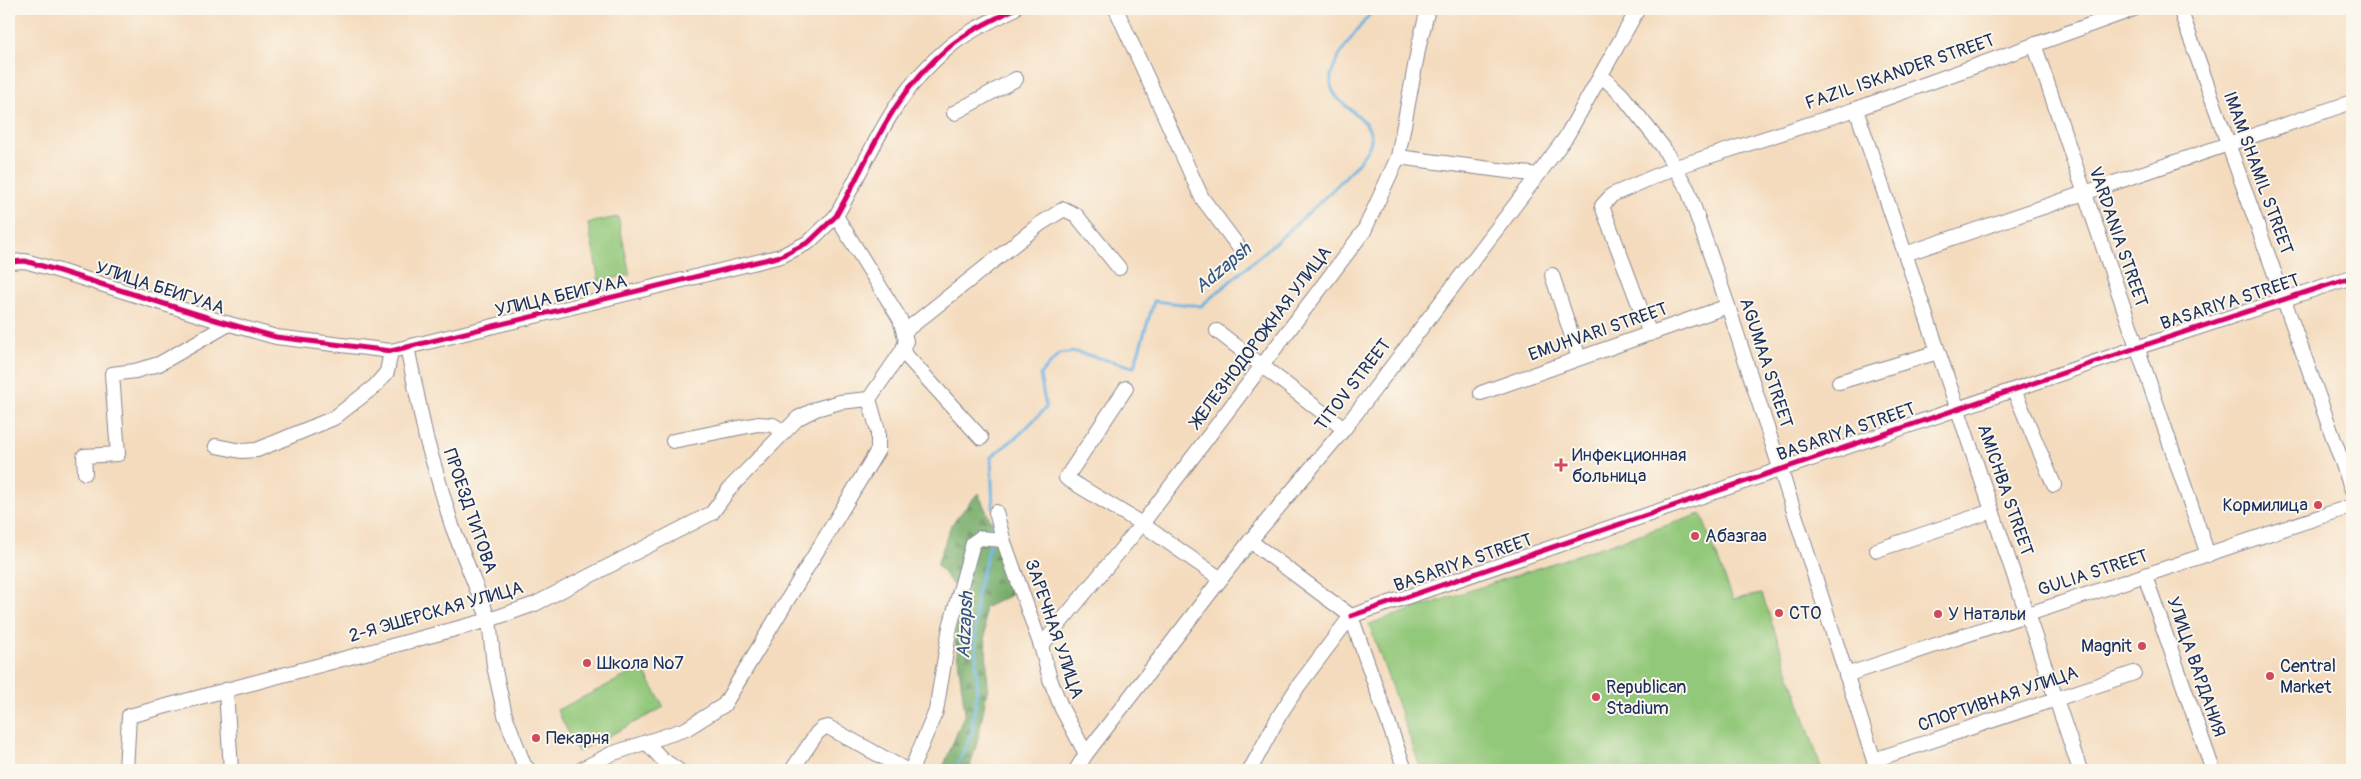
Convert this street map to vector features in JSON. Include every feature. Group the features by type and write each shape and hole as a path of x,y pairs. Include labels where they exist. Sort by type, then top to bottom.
{"street":[{"name":"УЛИЦА БЕИГУАА","path":"9,262 25,261 276,337 391,351 781,256 809,242 836,216 888,116 913,81 950,46 1014,9"},
{"path":"1116,9 1202,198 1238,246"},
{"name":"ЖЕЛЕЗНОДОРОЖНАЯ УЛИЦА","path":"1041,646 1142,524 1264,366 1364,231 1398,157 1418,45 1428,9"},
{"name":"TITOV STREET","path":"1076,770 1086,754 1250,541 1344,428 1538,175 1566,137 1638,9"},
{"name":"FAZIL ISKANDER STREET","path":"1650,334 1602,206 1612,195 1676,167 1856,108 2134,9"},
{"name":"IMAM SHAMIL STREET","path":"2180,9 2352,490"},
{"name":"VARDANIA STREET","path":"2034,44 2083,194 2208,555"},
{"name":"AGUMAA STREET","path":"1602,76 1622,95 1676,167 1688,190 1728,306 1876,765"},
{"path":"954,113 1016,79"},
{"path":"1905,254 2352,102"},
{"name":"AMICHBA STREET","path":"1856,108 2080,770"},
{"path":"1398,157 1538,175"},
{"path":"905,331 1040,224 1064,209 1076,215 1119,268"},
{"path":"580,770 611,754 686,729 724,705 878,450 878,431 869,399 902,351 906,341 905,331 900,319 836,216"},
{"path":"1552,275 1579,358"},
{"name":"BASARIYA STREET","path":"1351,616 2136,348 2352,277"},
{"name":"EMUHVARI STREET","path":"1481,392 1728,306"},
{"path":"84,473 84,456 118,454 112,374 135,371 159,364 229,324"},
{"path":"1217,331 1344,428"},
{"name":"ПРОЕЗД ТИТОВА","path":"407,347 426,438 440,491 489,620 494,666 506,715 524,765 529,770"},
{"path":"216,446 241,451 257,450 334,418 375,386 387,372 391,351"},
{"path":"902,351 981,438"},
{"path":"1839,382 1938,352"},
{"path":"1126,388 1066,478 1142,524 1221,579"},
{"path":"2014,390 2054,485"},
{"name":"2-Я ЭШЕРСКАЯ УЛИЦА","path":"126,770 129,716 489,620 535,604 712,513 730,488 798,418 816,409 840,402 869,399"},
{"path":"673,441 758,424 773,425 784,432"},
{"name":"GULIA STREET","path":"1846,676 2352,506"},
{"path":"1877,550 1992,510"},
{"name":"ЗАРЕЧНАЯ УЛИЦА","path":"996,512 994,539 1041,646 1062,710 1086,754"},
{"path":"911,770 936,711 950,627 972,543 980,538 994,539"},
{"path":"1250,541 1351,616 1405,770"},
{"name":"УЛИЦА ВАРДАНИЯ","path":"2145,576 2213,770"},
{"path":"1250,770 1279,716 1299,685 1351,616"},
{"name":"СПОРТИВНАЯ УЛИЦА","path":"1876,765 2134,673"},
{"path":"226,690 231,770"},
{"path":"792,770 817,733 823,728 828,727 906,770"},
{"path":"646,742 662,760 678,770"}],"green space":[{"path":"618,217 630,275 599,281 588,223"},
{"path":"978,493 992,524 1011,595 984,608 988,687 977,743 969,770 942,770 965,713 955,635 962,596 937,565 951,525"},
{"name":"Republican Stadium","path":"1701,514 1733,599 1762,594 1822,770 1421,770 1369,624"},
{"path":"642,668 664,707 578,752 557,710"}],"waterway":[{"name":"Adzapsh","path":"993,508 991,457 1019,435 1046,408 1040,375 1059,354 1076,352 1134,367 1154,301 1201,306 1296,224 1348,174 1365,154 1371,140 1369,130 1364,122 1335,95 1331,86 1331,76 1333,68 1343,50 1374,9"},
{"name":"Adzapsh","path":"991,535 993,522"},
{"name":"Adzapsh","path":"955,770 972,732 977,686 975,622 977,594 990,544"}],"cycle path":[{"path":"9,262 25,261 276,337 391,351 781,256 809,242 836,216 884,126 911,85 928,66 964,36 1014,9"},
{"path":"1351,616 2136,348 2352,277"}],"place":[{"name":"Инфекционная больница","path":"1561,465"},
{"name":"Кормилица","path":"2318,505"},
{"name":"Абазгаа","path":"1695,536"},
{"name":"СТО","path":"1779,613"},
{"name":"У Натальи","path":"1938,614"},
{"name":"Magnit","path":"2142,646"},
{"name":"Школа №7","path":"587,663"},
{"name":"Central Market","path":"2270,676"},
{"name":"Republican Stadium","path":"1596,697"},
{"name":"Пекарня","path":"536,738"}]}
